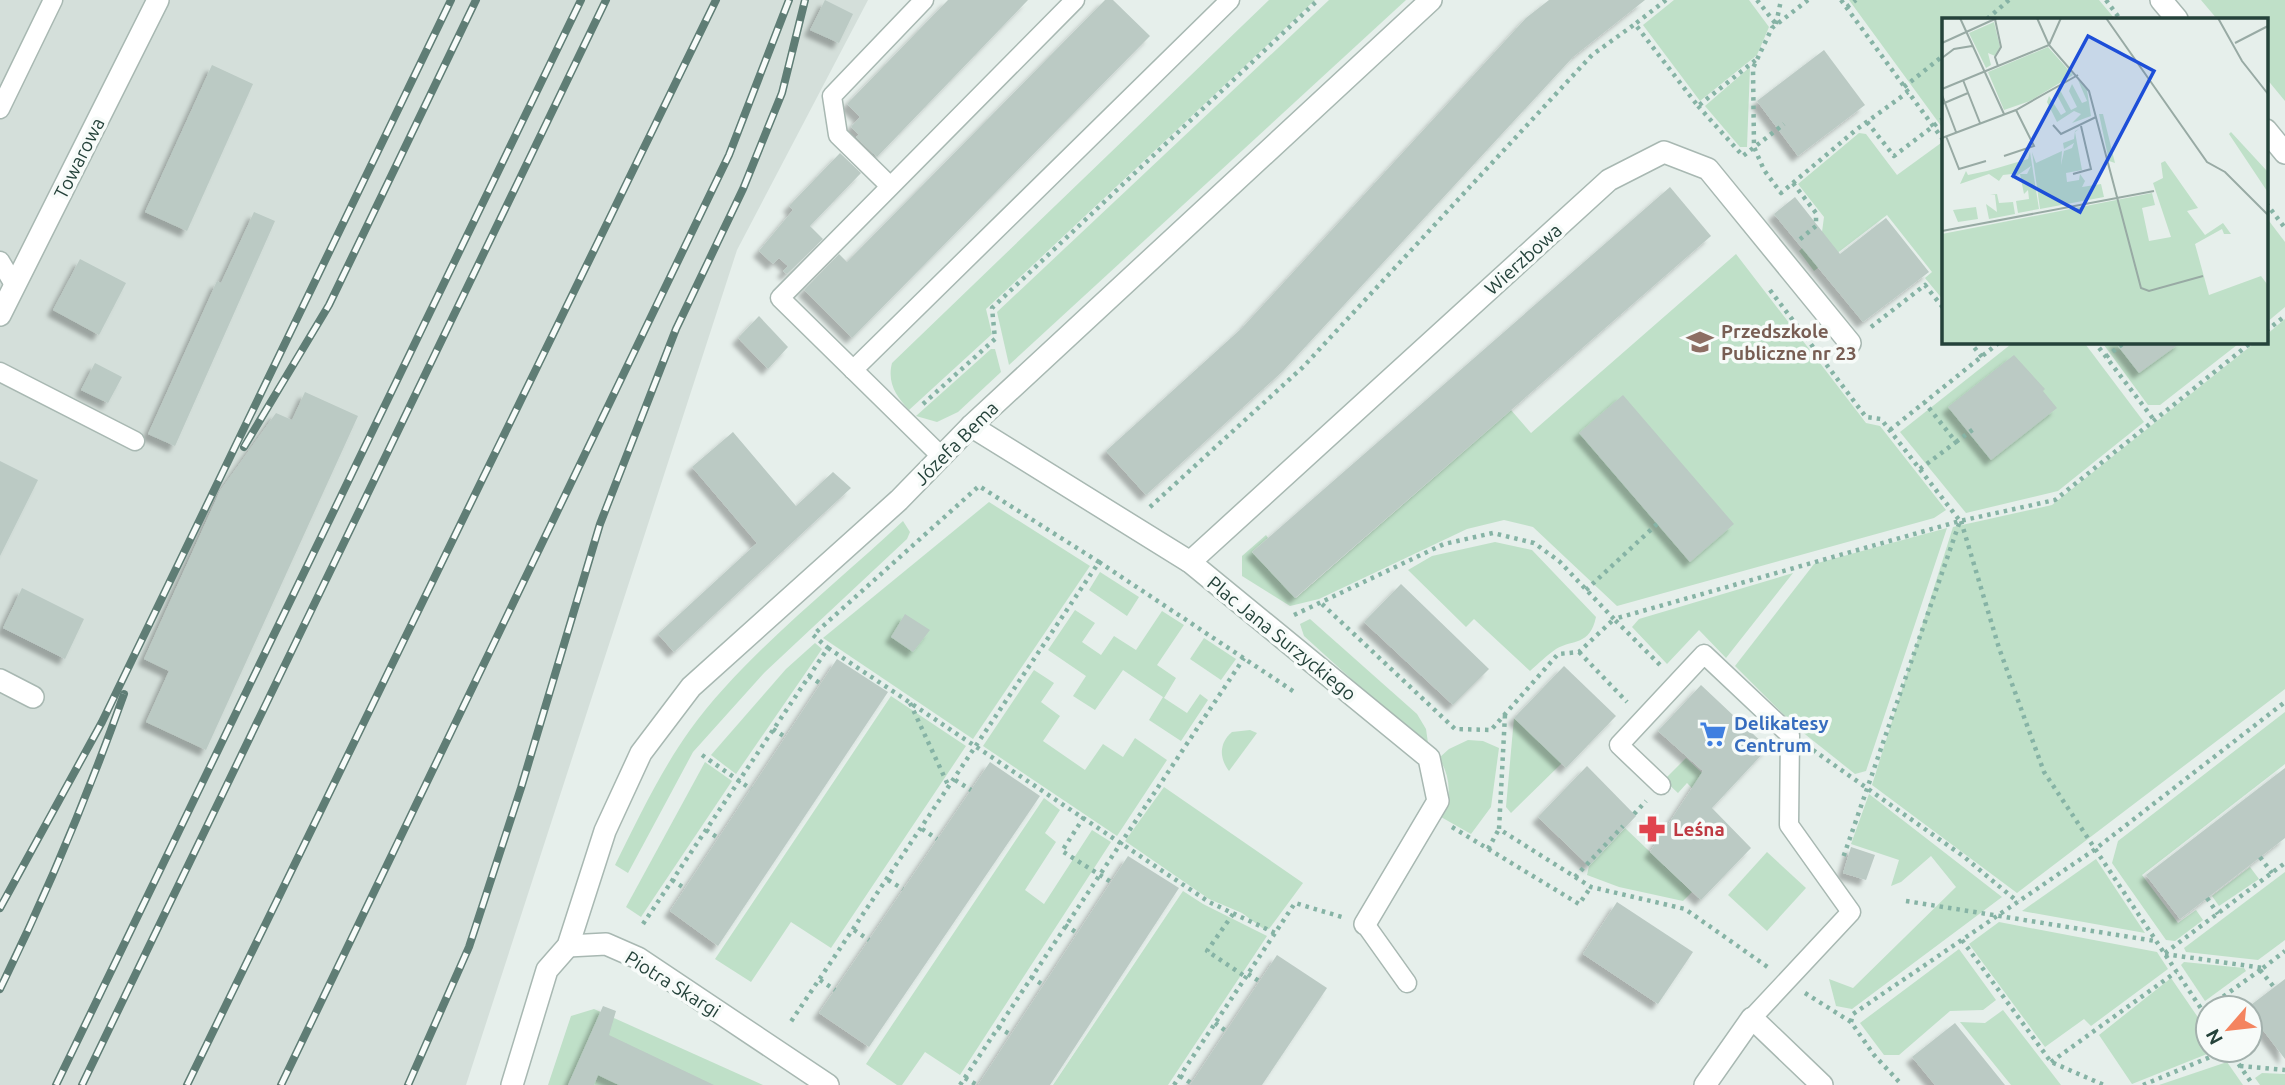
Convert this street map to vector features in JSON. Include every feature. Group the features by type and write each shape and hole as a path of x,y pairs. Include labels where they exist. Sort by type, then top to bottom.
{"street":[{"name":"Towarowa","path":"0,315 158,0"},
{"name":"Józefa Bema","path":"568,946 605,831 641,753 691,687 899,500 971,426 1431,0"},
{"path":"2161,0 2176,18"},
{"path":"2268,132 2285,153"},
{"name":"Wierzbowa","path":"1190,562 1609,180 1664,152 1708,169 1856,338"},
{"name":"Plac Jana Surzyckiego","path":"971,426 1190,562 1429,758 1438,801 1364,924"},
{"path":"0,680 33,697"},
{"name":"Piotra Skargi","path":"568,946 606,944 638,958 828,1085"},
{"path":"512,1085 547,970 568,946"},
{"path":"1705,1085 1752,1018 1822,1085"}],"lane":[{"path":"0,109 53,0"},
{"path":"889,185 838,135 832,96 924,0"},
{"path":"941,457 780,298 1075,0"},
{"path":"853,370 1230,0"},
{"path":"0,261 15,286"},
{"path":"0,372 135,441"},
{"path":"1661,785 1619,745 1703,654 1790,735 1788,825 1851,912 1752,1018"},
{"path":"1364,924 1407,984"}],"path":[{"path":"905,420 995,339 992,308 1318,0"},
{"path":"1131,525 1303,367 1592,55 1665,0"},
{"path":"1757,0 1776,24"},
{"path":"1781,0 1776,24 1753,68 1754,147 1764,170 1781,193 1942,57"},
{"path":"1776,24 1808,0"},
{"path":"1841,0 1942,138"},
{"path":"1847,7 1856,0"},
{"path":"1988,18 2009,0"},
{"path":"2106,0 2119,18"},
{"path":"1635,24 1698,106 1742,156 1784,124"},
{"path":"1698,106 1758,59"},
{"path":"1867,122 1894,156 1942,119"},
{"path":"1790,246 1816,226 1816,213 1793,183"},
{"path":"2268,206 2285,228"},
{"path":"1856,338 1925,285 1942,306"},
{"path":"1766,286 1866,417 1881,419 1960,521 1999,648 2044,772 2194,998"},
{"path":"2268,329 2285,316"},
{"path":"1971,343 1982,357"},
{"path":"1890,430 1999,343"},
{"path":"2096,343 2154,421"},
{"path":"2106,356 2124,343"},
{"path":"1321,604 1455,729 1491,730 1559,654 1579,652 1614,619 1960,521 2055,500 2251,343"},
{"path":"1925,403 1956,442"},
{"path":"1920,469 1975,428"},
{"path":"1275,933 1209,902 828,648 813,635 979,486 1296,693"},
{"path":"1829,882 1840,868 1866,786 1960,521"},
{"path":"1586,590 1657,524"},
{"path":"1279,635 1292,616 1444,544 1493,533 1534,543 1559,561 1677,682"},
{"path":"790,1023 1099,562"},
{"path":"643,924 828,648"},
{"path":"1579,652 1643,719"},
{"path":"960,1085 1120,841 1244,659"},
{"path":"809,676 821,684"},
{"path":"909,701 950,788"},
{"path":"1851,1022 1853,1014 2094,850 2285,702"},
{"path":"1488,849 1499,829 1505,715"},
{"path":"773,729 785,737"},
{"path":"1790,735 1866,786 2018,902"},
{"path":"702,755 751,789"},
{"path":"955,780 971,790"},
{"path":"1430,814 1580,904 1591,887"},
{"path":"1084,817 1062,851 1111,883"},
{"path":"1575,877 1623,826"},
{"path":"922,829 937,839"},
{"path":"1499,829 1591,887 1685,909 1851,1022 1874,1055 1902,1085"},
{"path":"706,830 718,838"},
{"path":"2260,857 2272,873"},
{"path":"2164,954 2285,863"},
{"path":"672,880 684,888"},
{"path":"888,880 903,890"},
{"path":"2207,898 2218,914"},
{"path":"1906,901 2156,941"},
{"path":"1174,1085 1295,903 1364,924"},
{"path":"1233,914 1207,951 1259,981"},
{"path":"1065,925 1077,933"},
{"path":"854,930 869,940"},
{"path":"1962,940 2050,1062 2104,1085"},
{"path":"2226,994 2285,951"},
{"path":"2164,954 2261,969 2274,987"},
{"path":"2050,1062 2176,972"},
{"path":"1031,977 1043,985"},
{"path":"820,979 835,990"},
{"path":"1215,1023 1226,1031"},
{"path":"998,1027 1011,1035"},
{"path":"2143,1085 2194,1064"},
{"path":"2240,1066 2285,1070"},
{"path":"2240,1066 2253,1085"},
{"path":"1180,1076 1191,1083"},
{"path":"965,1078 976,1085"}],"shaded area":[{"path":"0,0 868,0 737,250 466,1085 0,1085"}],"green space":[{"path":"1269,0 1315,0 986,309 992,334 909,410 894,389 892,363"},
{"path":"1329,0 1406,0 1009,365 997,312"},
{"path":"1674,0 1749,0 1769,27 1757,55 1700,101 1643,25"},
{"path":"1849,0 2099,0 2114,18 1942,18 1942,127"},
{"path":"2201,0 2285,0 2285,101 2268,80 2268,18 2216,18"},
{"path":"1750,67 1747,147 1740,147 1705,106"},
{"path":"1859,133 1866,134 1897,175 1941,143 1942,299 1925,278 1932,272 1887,215 1814,271 1799,251 1822,232 1824,217 1798,184"},
{"path":"2268,220 2285,242 2285,307 2268,321"},
{"name":"Przedszkole Publiczne nr 23","path":"1736,254 1866,423 1880,426 1946,510 1934,518 1617,606 1533,527 1504,520 1467,529 1319,599 1290,606 1242,576 1242,556 1266,535 1268,538 1252,552 1296,598 1511,410 1531,433"},
{"path":"2285,319 2285,689 2017,893 1872,785 1953,527 2052,505 2254,343 2268,343 2268,333"},
{"path":"2012,343 2085,343 2144,422 2058,491 1966,513 1900,432"},
{"path":"2102,343 2239,343 2160,405 2148,405"},
{"path":"991,349 995,349 1001,372 958,412 937,422 916,416"},
{"path":"989,502 1090,566 973,739 823,638"},
{"path":"903,521 910,532 907,539 765,672 693,752 628,873 615,865 669,762 712,702 791,621"},
{"path":"1947,528 1866,771 1855,774 1796,727 1735,666 1814,564"},
{"path":"1495,542 1532,550 1596,617 1590,633 1556,649 1530,671 1474,619 1466,627 1408,570 1432,556"},
{"path":"1100,572 1139,597 1127,616 1089,590"},
{"path":"1793,573 1726,658 1699,630 1667,664 1632,627 1639,619"},
{"path":"1075,610 1095,623 1082,642 1101,655 1114,636 1136,650 1162,611 1184,625 1157,665 1176,678 1164,698 1187,713 1200,694 1208,700 1181,741 1149,720 1163,697 1123,670 1095,710 1073,696 1086,676 1048,650"},
{"path":"1310,619 1417,714 1426,729 1428,743 1424,745 1304,636 1300,624"},
{"path":"1204,638 1236,659 1221,680 1190,659"},
{"path":"815,643 822,649 736,774 711,755 786,669"},
{"path":"1034,670 1054,683 1041,702 1060,716 1043,741 1085,770 1103,744 1123,757 1135,738 1167,760 1117,836 983,746"},
{"path":"891,696 966,746 831,948 791,922 751,982 715,959"},
{"path":"2285,712 2285,764 2142,875 2178,923 2196,910 2203,920 2175,941 2166,940 2112,863 2118,841"},
{"path":"1514,718 1562,763 1511,813 1506,807"},
{"path":"1250,730 1257,733 1229,771 1222,756 1225,741 1232,732"},
{"path":"1468,740 1483,741 1499,748 1491,807 1471,834 1441,817 1449,788 1439,758 1449,749"},
{"path":"1686,758 1712,782 1699,795 1687,783 1678,793 1664,780"},
{"path":"705,762 732,781 641,917 626,907"},
{"path":"1164,787 1303,883 1269,929 1265,930 1242,913 1209,899 1125,841"},
{"path":"1869,794 2002,897 1852,1009 1836,1006 1829,979 1853,988 1956,887 1931,856 1901,882 1891,886 1899,860 1851,844"},
{"path":"1044,798 1060,810 1045,833 1056,842 1025,890 1044,904 1092,830 1111,842 960,1075 925,1052 902,1085 897,1085 866,1064"},
{"path":"1625,828 1692,892 1683,901 1619,887 1587,875 1589,866"},
{"path":"1767,852 1806,888 1767,931 1728,895"},
{"path":"2096,859 2145,933 2022,911"},
{"path":"2250,867 2259,879 2219,906 2212,896"},
{"path":"2285,872 2285,940 2258,960 2186,952 2184,948"},
{"path":"1183,891 1267,936 1168,1085 1053,1085"},
{"path":"1999,922 2157,952 2168,969 2091,1026 2084,1019 2045,1047 1969,944"},
{"path":"1959,949 1996,1000 1983,1010 1950,1011 1899,1055 1884,1055 1860,1023"},
{"path":"2184,962 2244,968 2246,971 2215,994 2200,994 2181,965"},
{"path":"2171,978 2194,1012 2194,1059 2132,1084 2099,1035"},
{"path":"594,1009 763,1085 548,1085 571,1016"},
{"path":"2003,1010 2061,1085 2011,1085 1960,1022 1985,1023"},
{"path":"2221,1064 2228,1064 2243,1085 2159,1085"},
{"path":"2262,1073 2285,1074 2285,1085 2260,1085 2255,1078"}],"building":[{"path":"825,0 853,14 839,43 810,30"},
{"path":"948,0 1028,0 877,157 856,137 859,135 851,127 860,117 847,104"},
{"path":"1105,0 1113,0 1150,36 852,338 804,290 839,254 847,262"},
{"path":"1549,0 1645,0 1573,57 1283,371 1146,495 1106,451 1242,328 1526,18"},
{"path":"1824,50 1865,105 1798,156 1757,101"},
{"path":"212,65 253,84 187,231 145,212"},
{"path":"840,153 861,173 810,226 823,239 787,274 783,271 788,266 779,258 773,264 759,251 793,210 789,206"},
{"path":"1670,187 1711,236 1295,598 1252,552"},
{"path":"1795,197 1840,254 1886,218 1929,272 1863,322 1774,214"},
{"path":"254,212 275,221 175,446 148,434 217,281 221,283"},
{"path":"80,259 126,283 99,335 53,310"},
{"path":"759,316 788,347 768,369 738,338"},
{"path":"2116,343 2180,343 2139,373"},
{"path":"2014,355 2045,389 2043,391 2057,408 1991,460 1948,407"},
{"path":"95,363 122,377 108,403 81,390"},
{"path":"305,392 358,416 206,750 146,722 169,671 144,659 220,491 276,413 292,420"},
{"path":"1623,395 1734,524 1690,562 1579,433"},
{"path":"733,432 796,506 833,472 851,488 674,652 658,634 757,543 692,467"},
{"path":"0,461 38,480 0,556"},
{"path":"1401,584 1489,669 1453,705 1364,622"},
{"path":"22,588 84,619 65,659 3,628"},
{"path":"905,614 930,630 913,652 891,637"},
{"path":"837,659 888,692 718,946 670,911"},
{"path":"1564,666 1616,716 1566,768 1514,718"},
{"path":"1701,685 1768,748 1712,808 1751,848 1701,900 1650,852 1703,771 1658,731"},
{"path":"990,762 1040,796 869,1047 819,1013"},
{"path":"1587,766 1636,816 1589,866 1538,817"},
{"path":"2285,768 2285,838 2180,919 2146,875"},
{"path":"1851,847 1875,855 1866,880 1843,873"},
{"path":"1128,856 1179,888 1050,1085 978,1085"},
{"path":"1617,902 1693,952 1658,1004 1583,954"},
{"path":"1277,955 1327,988 1262,1085 1190,1085"},
{"path":"2285,979 2285,1059 2264,1031 2264,995"},
{"path":"603,1006 616,1011 609,1035 714,1085 619,1085 598,1075 594,1085 568,1085"},
{"path":"1955,1023 2005,1085 1935,1085 1912,1057"}],"railway":[{"path":"0,908 102,722 451,0"},
{"path":"244,447 329,305 476,0"},
{"path":"56,1085 581,0"},
{"path":"82,1085 606,0"},
{"path":"187,1085 716,0"},
{"path":"281,1085 729,155 789,0"},
{"path":"408,1085 469,947 521,788 600,524 676,329 743,189 782,93 805,0"},
{"path":"0,989 66,843 124,694"}],"place":[{"name":"Przedszkole Publiczne nr 23","path":"1700,342"},
{"name":"Delikatesy Centrum","path":"1713,734"},
{"name":"Leśna","path":"1652,829"}]}
